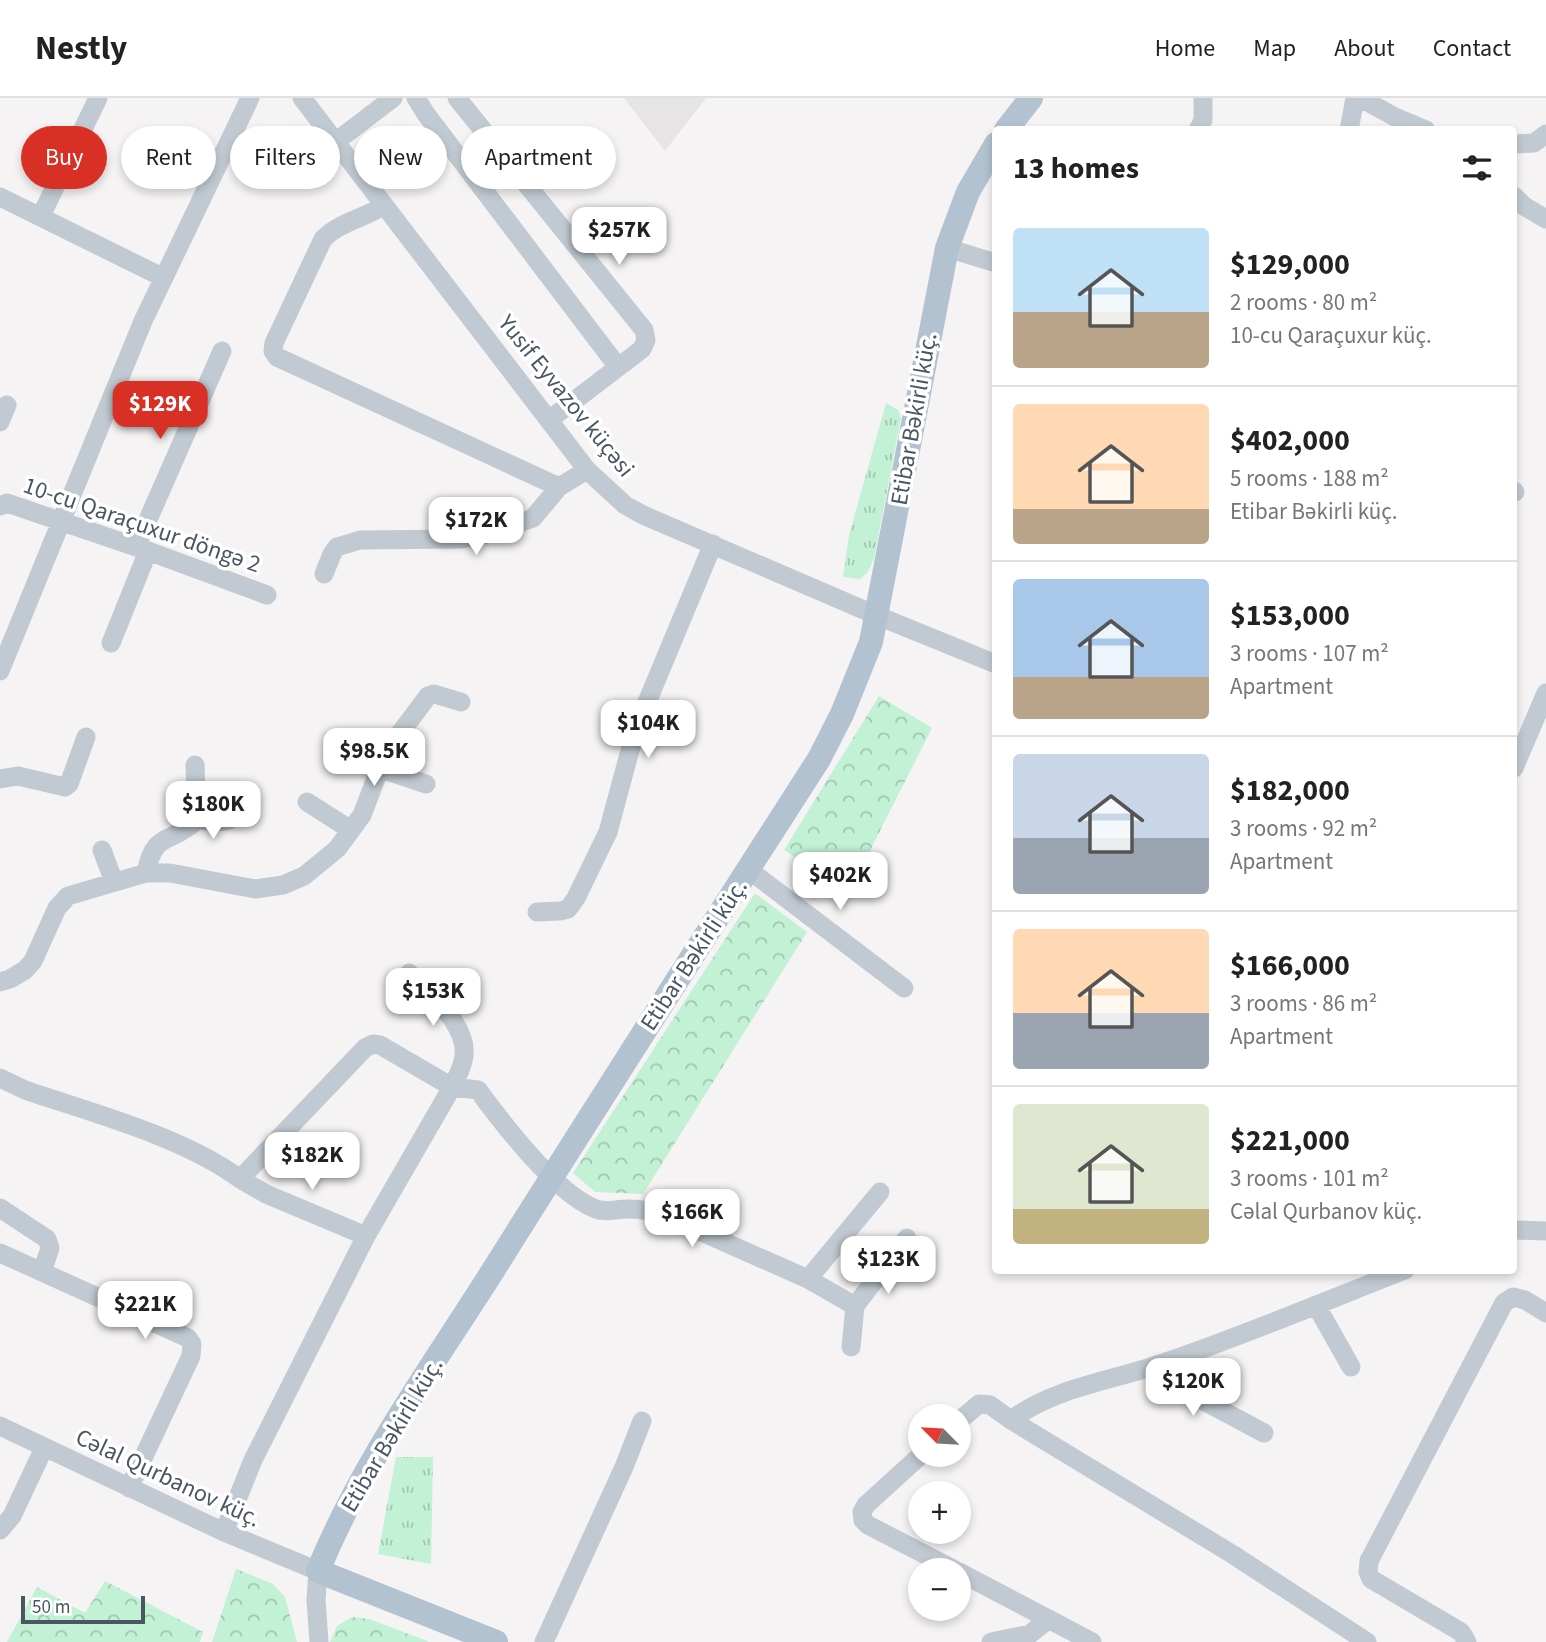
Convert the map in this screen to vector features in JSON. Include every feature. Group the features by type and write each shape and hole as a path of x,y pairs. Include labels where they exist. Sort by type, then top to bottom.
{"main road":[{"path":"1009,126 1031,98"},
{"name":"Etibar Bəkirli küç.","path":"318,1571 364,1475 819,759 842,714 860,673 878,616 947,248 968,192 992,151"},
{"path":"318,1571 496,1642"}],"street":[{"path":"41,216 98,98"},
{"path":"0,671 162,277 250,98"},
{"name":"Yusif Eyvazov küçəsi","path":"302,98 322,126"},
{"path":"340,138 393,98"},
{"path":"416,98 618,368"},
{"path":"457,98 644,330 646,341 642,349 549,420"},
{"path":"1200,126 1203,120 1203,98"},
{"path":"1350,126 1357,98 1416,126"},
{"path":"1517,144 1534,143 1546,134"},
{"name":"Yusif Eyvazov küçəsi","path":"340,150 587,470 613,495 638,513 992,662"},
{"path":"0,197 162,277"},
{"path":"1517,199 1546,219"},
{"path":"384,205 374,213 331,231 323,239 274,343 273,351 277,356 559,487"},
{"path":"947,248 992,262"},
{"path":"111,643 142,549 222,351"},
{"path":"324,574 337,547 360,540 462,539 533,518 559,487 587,470"},
{"name":"10-cu Qaraçuxur döngə 2","path":"2,500 267,595"},
{"path":"537,912 568,909 608,832 629,753 645,707 713,544"},
{"path":"1517,761 1546,693"},
{"path":"0,982 25,970 33,961 60,902 68,896 146,873 170,873 255,889 283,885 304,876 337,849 362,815 386,752 428,696 434,694 461,702"},
{"path":"0,779 18,776 60,788 65,787 69,784 86,737"},
{"path":"339,750 378,768 426,784"},
{"path":"195,765 197,820"},
{"path":"146,873 154,847 161,840 185,831 197,820 230,821 237,818 248,800"},
{"path":"307,802 351,830"},
{"path":"102,850 114,882"},
{"path":"749,870 904,988"},
{"path":"224,1532 253,1460 366,1236 452,1087 463,1061 462,1041 449,1015 409,973"},
{"path":"240,1179 365,1048 373,1044 380,1045 452,1087 478,1090 504,1125 551,1177 596,1209 606,1212 624,1209 649,1210 808,1279 855,1306"},
{"path":"0,1078 25,1090 187,1148 223,1166 266,1194 366,1236"},
{"path":"808,1279 880,1192"},
{"path":"0,1208 47,1240 50,1248 42,1272"},
{"path":"1517,1230 1546,1231"},
{"path":"851,1347 855,1306 907,1238"},
{"path":"0,1254 188,1338 191,1356 129,1488"},
{"path":"1011,1420 1025,1409 1059,1395 1160,1364 1395,1274"},
{"path":"1467,1642 1461,1632 1371,1579 1368,1572 1369,1561 1504,1303 1513,1297 1525,1300 1546,1313"},
{"path":"1316,1305 1351,1367"},
{"path":"1160,1364 1167,1378 1176,1386 1264,1433"},
{"path":"971,1411 979,1404 990,1405 1232,1554 1367,1642"},
{"path":"544,1642 624,1467 642,1421"},
{"name":"Cəlal Qurbanov küç.","path":"0,1426 224,1532 318,1571"},
{"path":"0,1530 12,1516 44,1448"},
{"path":"908,1466 866,1504 862,1512 863,1520 932,1558"},
{"name":"Etibar Bəkirli küç.","path":"318,1571 316,1600 319,1642"},
{"path":"971,1578 1092,1642"},
{"path":"991,1642 1030,1633 1049,1619"}],"shaded area":[{"path":"624,98 706,98 665,151"}],"green space":[{"path":"886,403 898,410 901,418 874,559 867,573 860,579 843,577 849,535"},
{"path":"879,696 932,728 849,892 784,850"},
{"path":"755,893 807,932 643,1194 595,1192 573,1173"},
{"path":"396,1457 433,1457 431,1564 378,1554"},
{"path":"236,1569 273,1584 285,1597 297,1642 212,1642"},
{"path":"105,1581 203,1632 200,1642 7,1642 37,1587 85,1613"},
{"path":"352,1617 369,1619 430,1642 330,1642 337,1626"}]}
